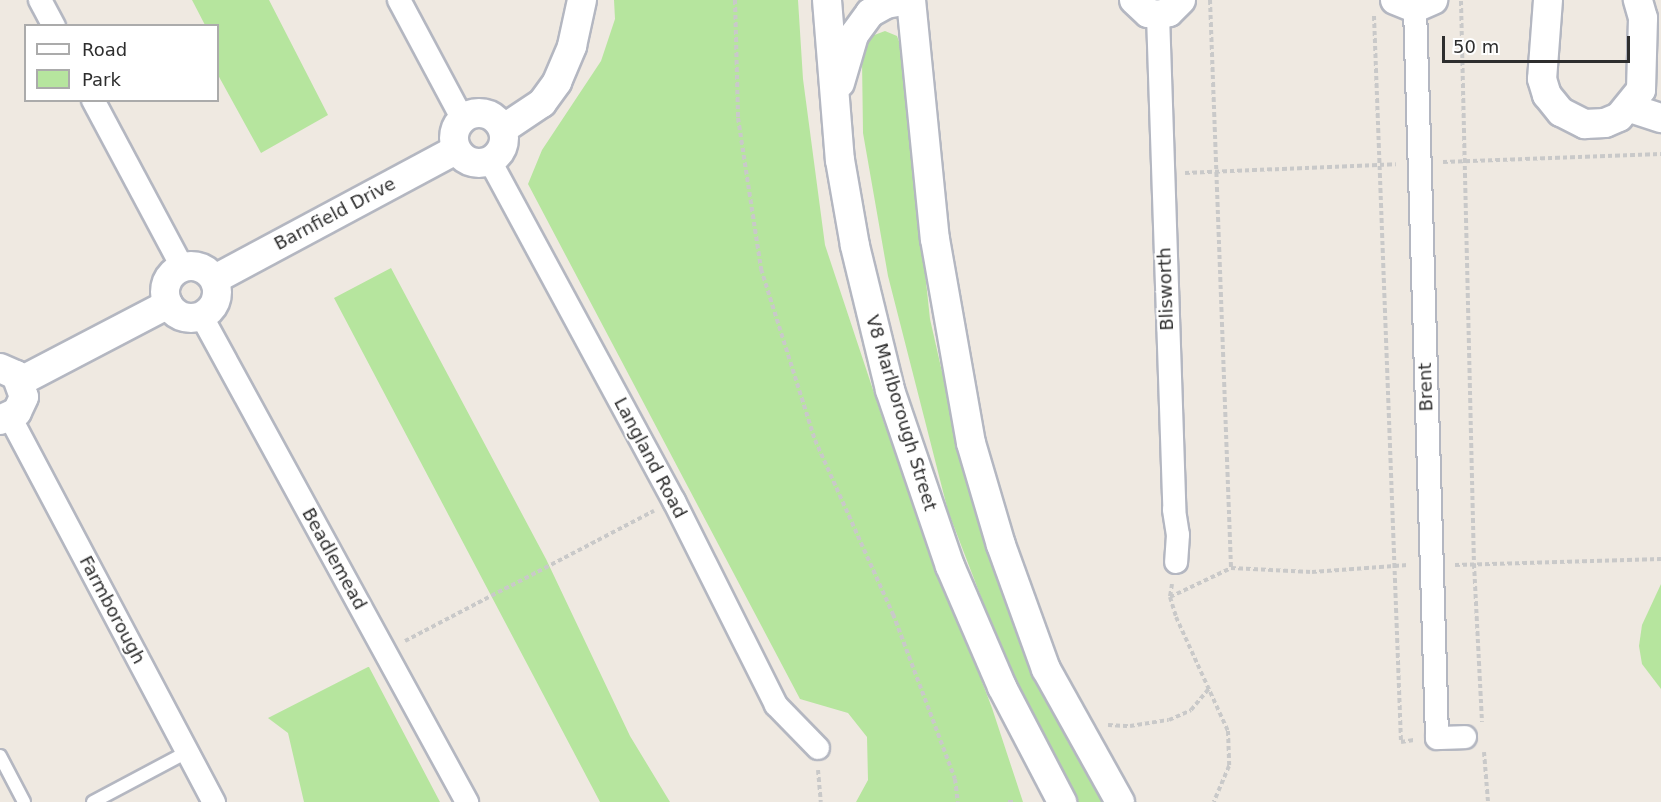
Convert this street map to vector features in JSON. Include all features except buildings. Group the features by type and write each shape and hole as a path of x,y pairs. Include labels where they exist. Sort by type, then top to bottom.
{"street":[{"path":"40,0 53,24"},
{"path":"399,0 462,118"},
{"path":"502,129 542,103 556,82 572,46 582,0"},
{"name":"V8 Marlborough Street","path":"827,0 834,102 855,246 909,453 950,566 1002,687 1062,802"},
{"path":"834,102 854,35 870,13 886,4 910,0 935,239 971,443 1001,545 1046,669 1119,802"},
{"path":"1134,0 1148,13 1170,7"},
{"path":"1548,0 1542,79 1547,95 1561,112 1585,124 1605,123 1630,108 1641,90 1644,75 1638,0"},
{"name":"Brent","path":"1404,5 1437,738"},
{"name":"Blisworth","path":"1170,7 1174,510 1178,535 1176,562"},
{"path":"94,102 182,267"},
{"path":"1630,108 1661,117"},
{"path":"485,114 502,129 504,144 490,161 475,164 456,150 454,133 462,118 485,114"},
{"name":"Barnfield Drive","path":"215,279 456,150"},
{"name":"Langland Road","path":"490,161 674,501 776,705 818,748"},
{"path":"182,267 204,269 215,279 218,297 209,312 202,317 186,318 168,304 165,287 169,279 182,267"},
{"path":"5,419 22,405 10,375 168,304"},
{"name":"Beadlemead","path":"202,317 467,802"},
{"name":"Farmborough","path":"5,419 214,802"},
{"path":"1437,738 1474,738"}],"lane":[{"path":"93,802 187,752"},
{"path":"0,756 24,802"}],"path":[{"path":"735,0 738,118 761,269 815,440 893,614 954,779 958,802"},
{"path":"1210,0 1231,568"},
{"path":"1461,0 1474,564 1474,738 1488,802"},
{"path":"1404,5 1401,742 1437,738"},
{"path":"385,651 674,501"},
{"path":"1176,562 1170,597 1228,731 1229,766 1214,802"},
{"path":"1106,724 1130,726 1169,720 1191,710 1210,687"},
{"path":"818,748 821,802"},
{"path":"1008,802 1015,802"}],"green space":[{"path":"192,0 269,0 328,115 261,153 219,77 219,24 204,24"},
{"path":"614,0 798,0 803,79 825,245 884,423 992,708 1023,802 856,802 868,780 867,737 848,713 800,699 528,184 542,150 601,61 615,19"},
{"path":"885,31 897,36 901,47 930,319 960,451 1039,677 1068,742 1102,802 1078,802 1022,704 948,511 888,276 863,133 862,60 869,37"},
{"path":"391,268 546,559 630,736 670,802 600,802 334,298"},
{"path":"1661,584 1661,689 1642,664 1639,646 1642,625"},
{"path":"368,667 440,802 304,802 288,733 268,718"}]}
